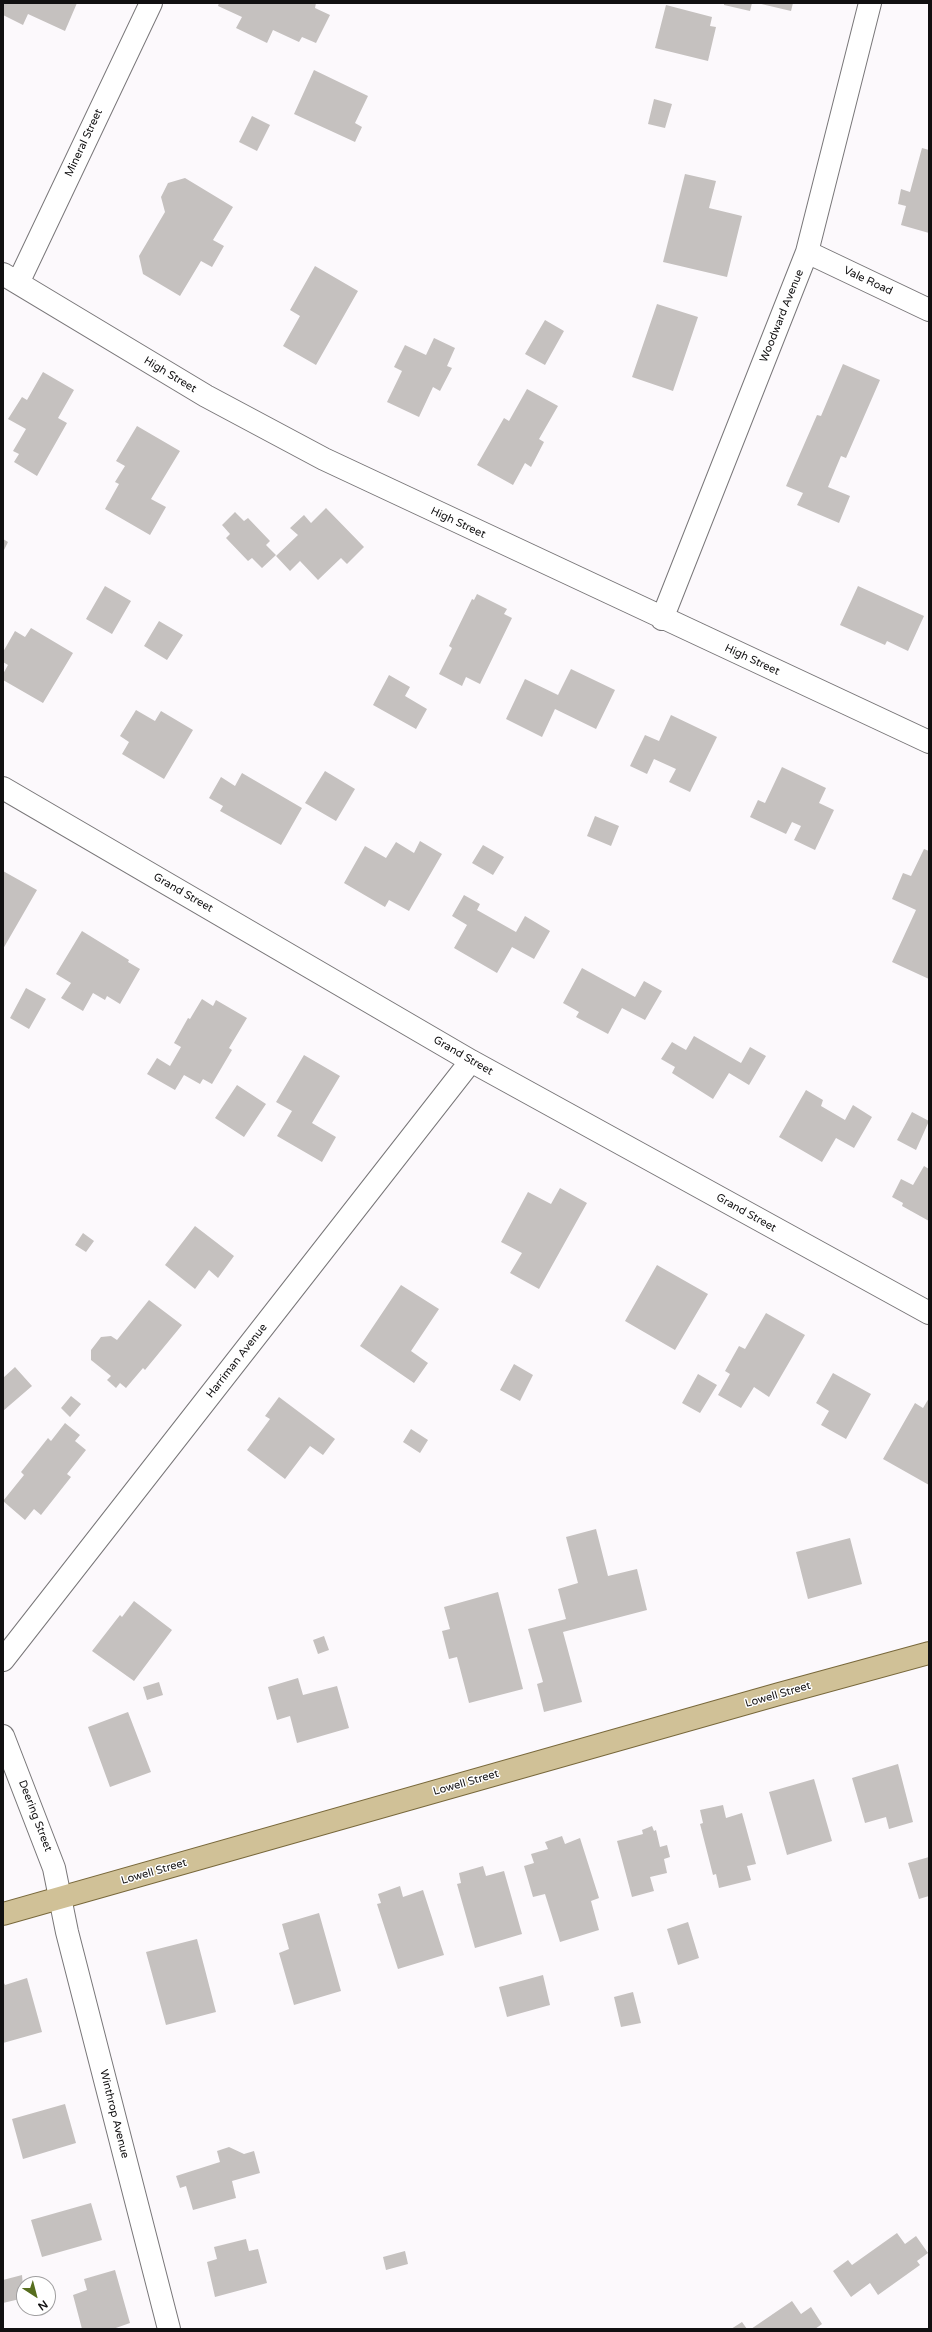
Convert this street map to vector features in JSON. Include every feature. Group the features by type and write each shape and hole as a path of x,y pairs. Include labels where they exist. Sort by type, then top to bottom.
{"main road":[{"name":"Lowell Street","path":"3,1914 771,1696 929,1654"}],"street":[{"name":"Mineral Street","path":"10,278 151,3"},
{"name":"Woodward Avenue","path":"662,619 807,252 870,3"},
{"name":"Vale Road","path":"807,252 929,310"},
{"name":"High Street","path":"10,278 206,396 277,435 424,508 929,742"},
{"name":"Grand Street","path":"3,788 471,1061 929,1313"},
{"name":"Harriman Avenue","path":"3,1660 471,1061"},
{"name":"Deering Street","path":"3,1736 47,1846 60,1898"},
{"name":"Winthrop Avenue","path":"60,1898 170,2329"}],"building":[{"path":"3,3 77,3 65,31 28,14 23,25 3,15"},
{"path":"219,3 316,3 315,8 330,15 316,43 302,37 299,42 273,30 267,43 236,28 242,17 218,6"},
{"path":"724,3 752,3 750,11 724,5"},
{"path":"757,3 793,3 791,11"},
{"path":"666,5 712,17 710,26 716,27 708,61 655,48"},
{"path":"314,70 368,96 355,123 362,127 355,142 294,114"},
{"path":"654,99 672,104 665,128 648,124"},
{"path":"252,116 270,125 257,151 239,142"},
{"path":"922,148 929,150 929,233 901,225 906,206 898,204 901,189 910,192"},
{"path":"685,174 716,181 709,208 742,216 727,277 663,262"},
{"path":"185,178 233,207 213,240 224,246 212,267 201,261 180,296 143,274 139,256 165,212 161,197 168,183"},
{"path":"315,266 358,291 316,365 283,346 300,316 290,310"},
{"path":"657,304 698,317 673,391 632,377"},
{"path":"545,320 564,331 545,365 525,354"},
{"path":"434,338 455,348 447,366 452,368 440,391 433,387 419,417 387,402 402,371 394,367 405,345 426,355"},
{"path":"843,364 880,380 846,458 841,456 828,487 850,496 839,523 797,505 803,493 786,486 817,415 821,416"},
{"path":"43,372 74,390 58,418 67,423 37,476 14,462 19,454 13,451 26,429 8,419 22,397 27,400"},
{"path":"527,389 558,406 539,439 544,442 531,467 525,463 513,485 477,465 504,418 509,421"},
{"path":"137,426 180,451 151,499 166,507 150,535 105,509 119,484 115,482 125,466 116,461"},
{"path":"326,508 364,547 347,564 341,558 318,580 300,561 290,571 276,556 298,535 290,528 304,515 311,523"},
{"path":"235,512 244,521 248,518 270,541 266,545 276,555 262,568 252,558 248,561 226,538 230,534 222,525"},
{"path":"3,539 8,542 3,552"},
{"path":"105,586 131,601 112,634 86,619"},
{"path":"858,586 924,616 908,651 887,641 885,645 840,625"},
{"path":"477,594 507,609 504,614 512,618 480,684 466,677 462,686 439,674 452,648 449,646 472,599 474,600"},
{"path":"159,621 183,635 167,660 144,646"},
{"path":"31,628 73,653 43,703 3,680 3,674 8,665 3,662 3,652 15,631 25,637"},
{"path":"571,669 615,690 596,729 555,709 542,737 506,719 525,679 558,695"},
{"path":"389,675 410,687 405,696 427,709 416,729 373,705"},
{"path":"136,710 155,721 161,711 193,730 164,779 122,754 129,742 120,736"},
{"path":"671,715 717,737 690,792 669,782 676,769 654,759 647,774 630,766 645,735 659,741"},
{"path":"782,767 826,788 819,803 834,810 815,850 794,840 801,826 792,822 786,834 750,817 758,800 765,803"},
{"path":"325,771 355,789 336,821 305,803"},
{"path":"242,773 302,808 281,845 220,811 223,806 209,798 221,777 235,786"},
{"path":"595,816 619,826 611,846 587,836"},
{"path":"420,841 442,854 409,911 389,900 385,907 344,883 365,846 386,858 396,842 414,853"},
{"path":"483,845 504,857 493,875 472,863"},
{"path":"924,849 929,851 929,979 892,962 916,910 892,899 903,873 911,876"},
{"path":"3,871 37,890 3,949"},
{"path":"464,895 480,904 477,910 516,932 525,916 550,931 534,959 512,947 497,973 454,948 467,925 452,916"},
{"path":"82,931 129,960 128,962 140,969 120,1004 107,996 105,1000 93,993 83,1011 61,998 71,983 56,974"},
{"path":"582,968 635,997 644,981 662,991 645,1020 622,1008 608,1034 576,1017 579,1012 563,1003"},
{"path":"26,988 46,999 29,1029 10,1018"},
{"path":"202,999 213,1006 216,1000 247,1018 229,1048 232,1050 212,1084 203,1079 200,1084 184,1075 175,1090 147,1074 157,1058 170,1066 181,1047 174,1043 188,1018 190,1019"},
{"path":"694,1036 741,1063 750,1047 766,1056 749,1085 729,1073 713,1099 672,1073 675,1067 661,1059 672,1042 686,1050"},
{"path":"304,1055 340,1076 312,1123 336,1137 322,1162 277,1136 292,1111 276,1102"},
{"path":"237,1085 266,1104 244,1137 215,1118"},
{"path":"806,1090 823,1100 821,1106 845,1120 853,1105 872,1117 854,1148 836,1138 822,1162 779,1137"},
{"path":"912,1112 929,1121 916,1150 897,1140"},
{"path":"924,1166 929,1169 929,1221 902,1206 903,1203 892,1197 901,1179 913,1185"},
{"path":"560,1188 587,1203 539,1289 510,1273 522,1253 501,1242 528,1192 551,1204"},
{"path":"195,1226 234,1256 218,1278 209,1270 195,1289 165,1265"},
{"path":"83,1233 94,1241 86,1252 75,1245"},
{"path":"657,1265 708,1294 675,1350 625,1321"},
{"path":"401,1285 439,1309 411,1351 428,1363 414,1383 360,1346"},
{"path":"149,1300 182,1325 145,1370 143,1368 126,1388 120,1383 116,1388 107,1380 111,1376 91,1360 91,1350 101,1337 111,1336 117,1340"},
{"path":"766,1313 805,1335 769,1397 754,1387 741,1408 718,1395 730,1374 725,1371 739,1346 745,1349"},
{"path":"514,1364 533,1375 520,1401 500,1390"},
{"path":"15,1367 32,1386 3,1411 3,1378"},
{"path":"833,1373 871,1394 846,1439 821,1425 829,1411 816,1403"},
{"path":"698,1374 717,1385 700,1413 682,1403"},
{"path":"71,1396 81,1404 70,1417 61,1408"},
{"path":"279,1397 335,1439 323,1455 310,1446 285,1479 247,1450 270,1419 265,1416"},
{"path":"929,1398 929,1485 883,1459 915,1403 923,1408"},
{"path":"65,1423 80,1435 75,1441 86,1450 67,1474 71,1477 41,1515 34,1509 25,1520 3,1501 24,1475 21,1472 48,1438 51,1441"},
{"path":"411,1429 428,1440 420,1453 403,1442"},
{"path":"596,1529 608,1576 637,1569 647,1610 563,1632 582,1702 544,1712 537,1684 543,1682 528,1629 566,1619 558,1589 578,1583 566,1537"},
{"path":"850,1538 862,1584 808,1599 796,1552"},
{"path":"498,1592 523,1689 469,1703 457,1657 449,1659 442,1631 450,1629 444,1607"},
{"path":"134,1601 172,1630 134,1681 92,1651 120,1615 122,1617"},
{"path":"324,1636 329,1650 318,1654 313,1640"},
{"path":"298,1678 303,1695 337,1686 349,1728 297,1743 290,1716 277,1720 268,1687"},
{"path":"159,1682 163,1695 147,1700 143,1687"},
{"path":"128,1712 151,1772 110,1787 88,1727"},
{"path":"898,1764 913,1822 889,1829 886,1817 865,1823 852,1778"},
{"path":"814,1779 832,1841 787,1855 769,1792"},
{"path":"723,1805 726,1818 742,1813 756,1864 747,1866 751,1880 719,1888 716,1874 713,1875 700,1824 703,1823 700,1810"},
{"path":"652,1826 654,1831 656,1830 660,1847 667,1845 670,1857 664,1859 667,1873 650,1877 654,1891 632,1897 617,1841 643,1834 642,1830"},
{"path":"562,1836 565,1844 580,1838 599,1898 591,1901 599,1930 560,1942 545,1894 533,1897 524,1866 534,1863 531,1854 548,1849 545,1842"},
{"path":"929,1857 929,1896 919,1899 908,1863"},
{"path":"483,1866 486,1876 504,1871 522,1934 475,1948 457,1884 461,1883 459,1873"},
{"path":"400,1886 403,1897 423,1890 444,1955 398,1969 377,1904 381,1903 378,1894"},
{"path":"319,1913 341,1991 294,2005 279,1953 289,1949 282,1924"},
{"path":"688,1922 699,1958 678,1965 667,1929"},
{"path":"197,1939 216,2012 166,2025 146,1952"},
{"path":"543,1975 550,2005 507,2017 499,1987"},
{"path":"27,1978 42,2032 3,2043 3,1981 5,1985"},
{"path":"633,1992 641,2023 621,2027 614,1997"},
{"path":"65,2104 76,2143 23,2159 12,2119"},
{"path":"229,2147 244,2154 254,2151 260,2173 232,2181 236,2198 193,2210 186,2186 180,2188 176,2176 220,2162 217,2151"},
{"path":"91,2203 102,2240 42,2257 31,2220"},
{"path":"897,2233 905,2244 916,2236 928,2253 917,2261 920,2265 878,2295 870,2283 851,2297 833,2271 848,2260 852,2265"},
{"path":"246,2239 249,2251 258,2249 267,2283 215,2297 207,2262 217,2259 214,2247"},
{"path":"405,2251 408,2264 386,2270 383,2257"},
{"path":"115,2270 130,2323 113,2329 82,2329 73,2295 87,2290 84,2279"},
{"path":"16,2277 16,2300 3,2303 3,2280"},
{"path":"792,2301 801,2314 811,2307 822,2324 815,2329 751,2329"},
{"path":"742,2322 747,2329 731,2329"}]}
